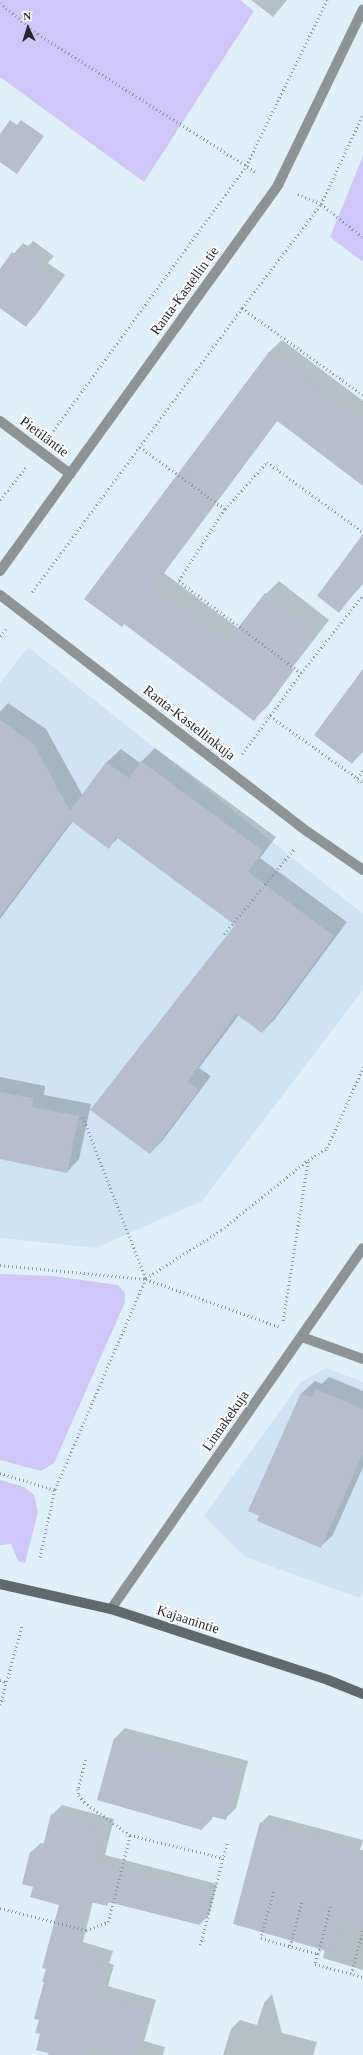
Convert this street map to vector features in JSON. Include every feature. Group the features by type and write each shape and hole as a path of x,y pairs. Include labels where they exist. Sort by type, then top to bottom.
{"main road":[{"name":"Kajaanintie","path":"0,1584 111,1609 320,1678 363,1694"}],"street":[{"name":"Ranta-Kastellin tie","path":"0,571 278,185 363,9"},
{"name":"Pietiläntie","path":"0,421 70,474"},
{"name":"Ranta-Kastellinkuja","path":"0,595 308,832 363,870"},
{"name":"Linnakekuja","path":"111,1609 363,1248"},
{"path":"302,1337 363,1359"}],"path":[{"path":"0,500 39,450 246,166 327,0"},
{"path":"0,3 38,34 246,166 278,185 322,204 363,237"},
{"path":"0,636 242,308 322,204 363,114"},
{"path":"242,308 363,395"},
{"path":"140,447 226,509"},
{"path":"301,673 179,581 226,509 267,462 363,532"},
{"path":"230,772 301,673 363,595"},
{"path":"270,716 363,782"},
{"path":"357,778 363,770"},
{"path":"224,934 308,832"},
{"path":"40,1558 55,1490 146,1279 221,1230 308,1160 326,1148 363,1067"},
{"path":"82,1117 146,1279"},
{"path":"0,1266 146,1279 282,1328 308,1160"},
{"path":"0,1473 55,1490"},
{"path":"0,1705 22,1625"},
{"path":"0,1680 6,1682"},
{"path":"86,1760 78,1789 79,1795 84,1802 130,1835 223,1858"},
{"path":"0,1908 86,1930 108,1922 130,1835"},
{"path":"200,1945 227,1842"},
{"path":"274,1892 261,1938 318,1954"},
{"path":"290,1946 302,1900"},
{"path":"330,1907 315,1964 363,1978"},
{"path":"351,1974 363,1930"}],"shaded area":[{"path":"0,0 240,0 254,11 144,182 0,77"},
{"path":"363,156 363,262 330,237"},
{"path":"28,647 363,914 363,990 202,1201 96,1248 0,1238 0,683"},
{"path":"0,1274 53,1276 118,1285 125,1293 125,1302 54,1463 41,1471 0,1460"},
{"path":"326,1368 363,1382 363,1591 360,1598 245,1557 204,1516 301,1382"},
{"path":"0,1480 24,1487 34,1495 38,1512 25,1563 18,1561 11,1544 0,1545"}],"building":[{"path":"10,120 17,125 21,120 44,136 17,174 0,162 0,134"},
{"path":"22,251 44,266 39,273 56,286 26,327 0,308 0,269 12,252 18,256"},
{"path":"269,352 363,423 363,486 276,420 151,586 227,642 265,593 317,634 280,681 282,683 254,721 124,624 122,627 84,599"},
{"path":"363,534 363,581 339,613 317,596"},
{"path":"363,669 363,749 352,764 314,735"},
{"path":"0,720 33,743 70,811 106,762 129,778 141,761 263,851 248,872 334,936 262,1033 236,1014 187,1082 199,1090 150,1154 90,1110 235,925 116,837 109,849 71,821 0,916"},
{"path":"0,1092 33,1098 32,1107 79,1116 67,1173 0,1159"},
{"path":"316,1389 363,1409 363,1453 321,1548 257,1521 259,1516 248,1511 301,1393 312,1397"},
{"path":"114,1738 239,1771 226,1820 206,1815 202,1830 97,1800"},
{"path":"51,1814 106,1828 97,1864 209,1893 200,1925 108,1902 107,1906 87,1901 74,1952 104,1960 101,1972 106,1974 100,1995 147,2009 134,2055 113,2055 86,2046 84,2055 56,2055 36,2050 40,2034 35,2033 39,2020 34,2019 44,1982 42,1982 46,1969 42,1968 59,1905 30,1897 33,1887 22,1884 30,1852 41,1854"},
{"path":"260,1822 355,1848 353,1858 363,1860 363,1927 342,1923 334,1953 233,1924"}]}
